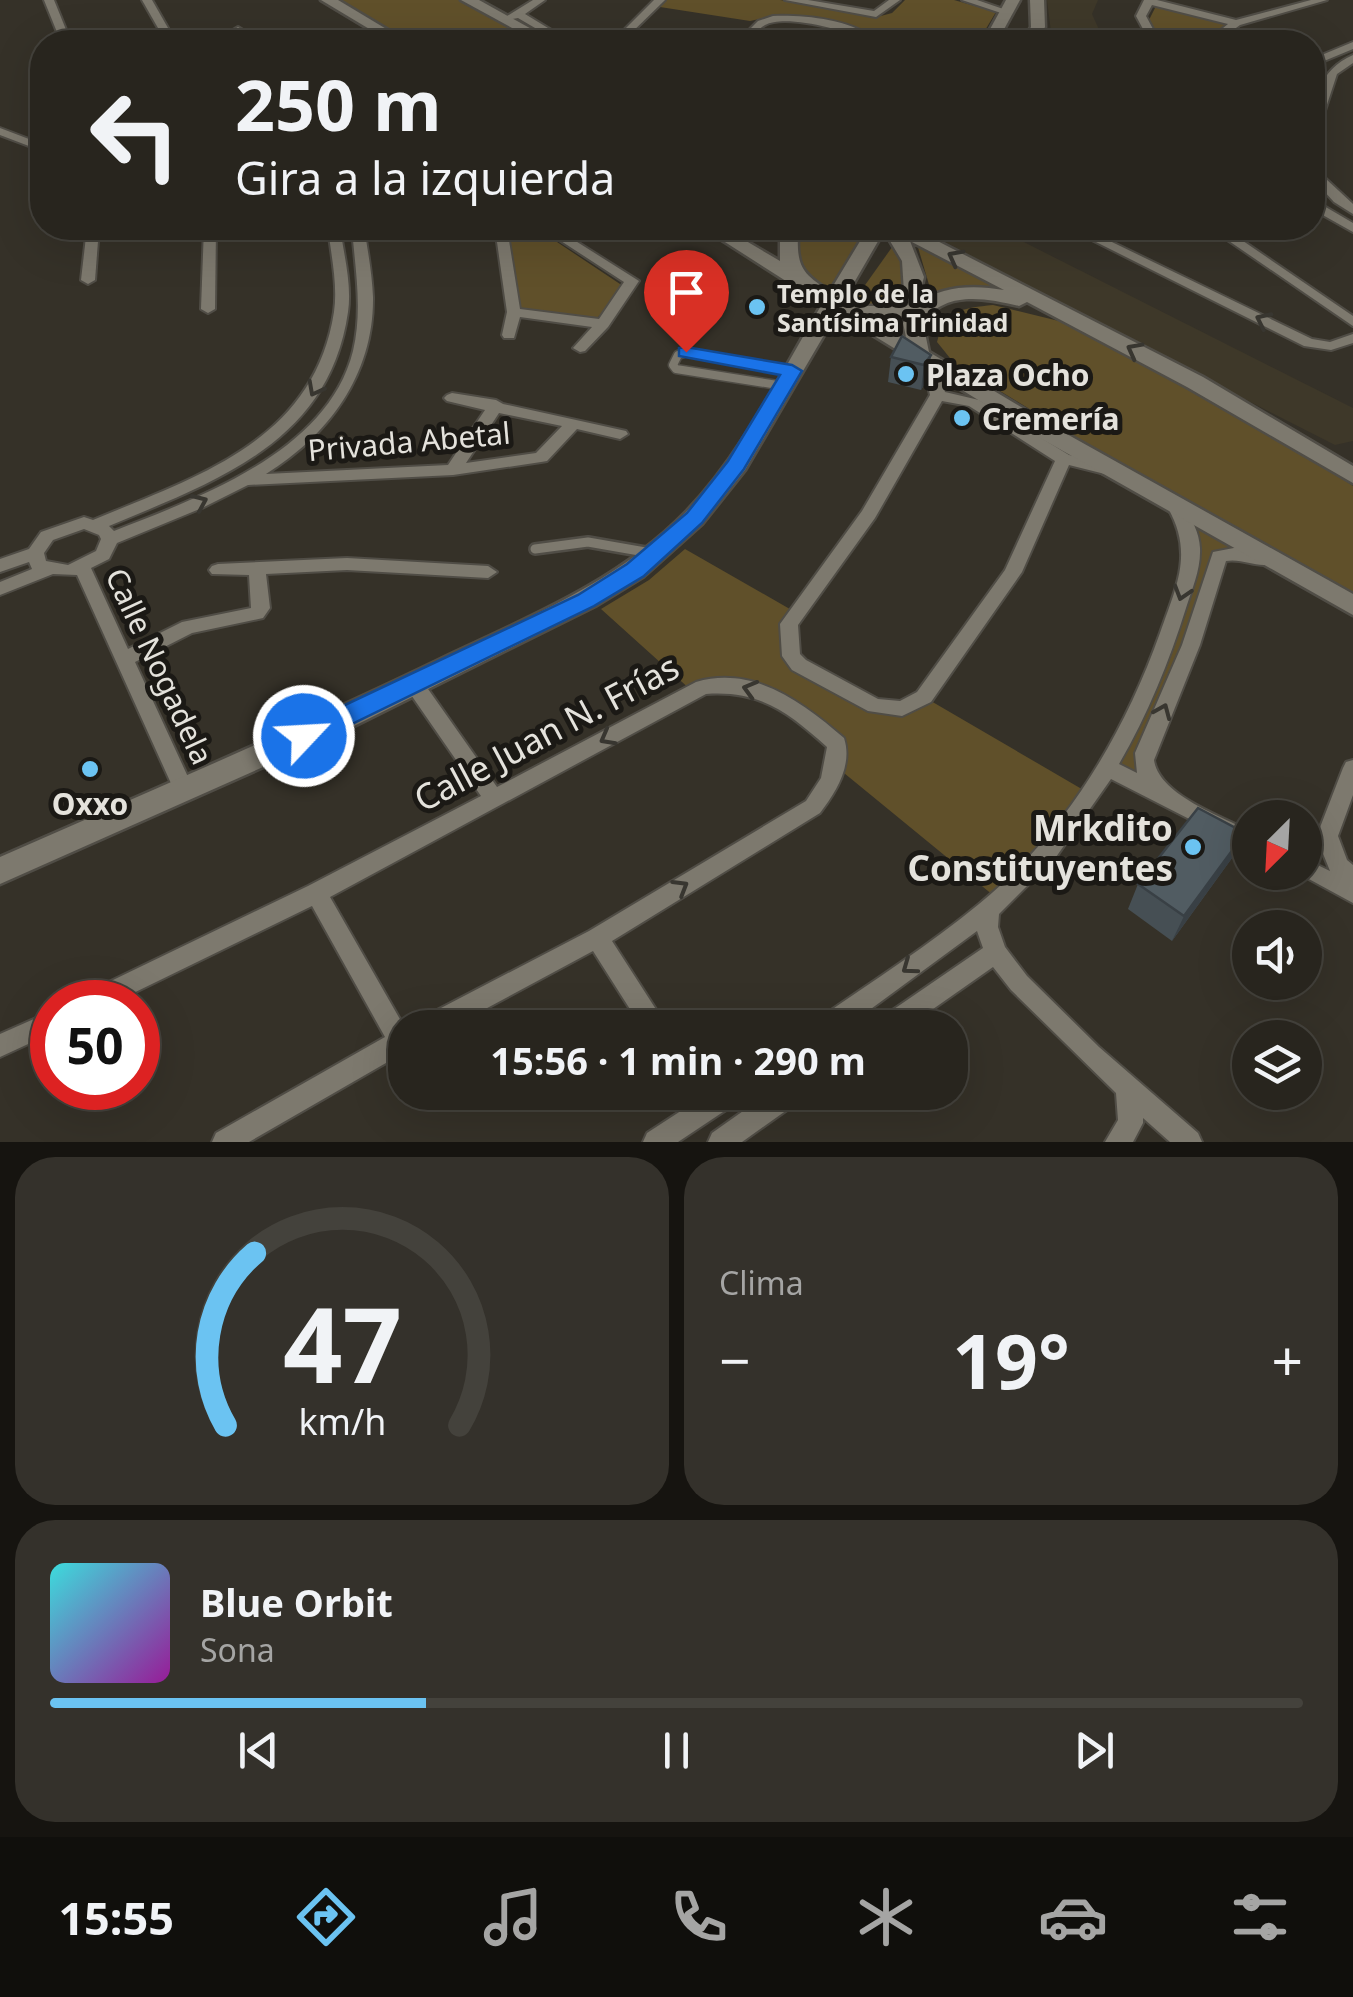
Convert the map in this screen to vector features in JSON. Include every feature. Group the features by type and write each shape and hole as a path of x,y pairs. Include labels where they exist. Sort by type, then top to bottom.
{"street":[{"path":"49,0 61,30"},
{"path":"147,0 163,30"},
{"path":"328,0 380,30"},
{"path":"468,0 541,30"},
{"path":"513,17 540,0"},
{"path":"629,30 660,0"},
{"path":"790,0 876,14 894,0"},
{"path":"967,0 1008,11"},
{"path":"1036,0 1036,30"},
{"path":"1148,30 1140,16 1149,0 1236,23"},
{"path":"1227,30 1236,23 1322,0"},
{"path":"513,17 531,30"},
{"path":"755,30 762,23 779,18 855,30"},
{"path":"1024,30 1038,27"},
{"path":"1325,57 1353,45"},
{"path":"1325,83 1332,72 1353,58"},
{"path":"0,132 30,143"},
{"path":"1325,183 1353,210"},
{"path":"1325,211 1353,228"},
{"path":"88,280 92,240"},
{"path":"208,308 209,240"},
{"path":"47,570 35,560 46,536 58,529 96,525 213,474 262,447 305,407 333,356 342,308 335,240"},
{"path":"0,589 47,570 82,568 103,555 110,539 248,480 294,449 321,424 344,389 358,356 366,305 359,240"},
{"path":"503,240 514,312 509,334"},
{"path":"566,240 632,281 580,348"},
{"path":"733,240 1117,472 1353,606"},
{"path":"788,240 787,256 800,279"},
{"path":"0,871 414,684 586,600 654,554 694,518 736,464 838,304 870,240"},
{"path":"838,304 886,313 910,302 916,286 915,264 898,240"},
{"path":"921,240 1258,417 1350,470"},
{"path":"1099,240 1309,342 1332,346 1353,338"},
{"path":"1233,240 1353,322"},
{"path":"1062,313 997,294 952,295 926,306 916,317 913,330 938,395 870,514 789,624 791,656 800,666 875,706 902,708 924,697 1013,572 1064,459"},
{"path":"514,312 602,324"},
{"path":"333,356 358,356"},
{"path":"938,395 974,403 1064,459 1117,472"},
{"path":"452,398 620,434"},
{"path":"453,470 496,405"},
{"name":"Privada Abetal","path":"248,480 453,470 541,457 574,423"},
{"path":"294,449 301,478"},
{"path":"850,1010 988,910 1048,851 1109,768 1168,637 1192,559 1187,522 1173,503"},
{"path":"96,525 106,530 110,539"},
{"path":"1165,796 1142,766 1144,753 1191,645 1220,556 1240,552 1284,565"},
{"path":"0,566 35,553"},
{"path":"218,570 332,564 488,572"},
{"name":"Calle Nogadela","path":"82,568 184,790"},
{"path":"125,659 188,627 257,614 261,608 257,570"},
{"path":"1326,590 1353,616"},
{"name":"Calle Juan N. Frías","path":"137,980 496,800 702,687 728,683 758,688 804,715 837,744 831,784 813,806 597,938 460,1010"},
{"path":"414,684 496,800"},
{"path":"1109,768 1232,831"},
{"path":"1322,841 1353,768"},
{"path":"1327,836 1331,856 1353,877"},
{"path":"1322,878 1353,894"},
{"path":"316,893 388,1016"},
{"path":"988,910 987,927 996,952 1018,983 1188,1142"},
{"path":"597,938 644,1010"},
{"path":"912,1010 996,952"},
{"path":"0,1046 30,1032"},
{"path":"225,1142 388,1048"},
{"path":"1128,1088 1132,1113 1128,1140"},
{"path":"656,1142 693,1110"},
{"path":"720,1142 766,1110"}],"lane":[{"path":"686,352 788,379 676,369 673,365 678,355 686,352"},
{"path":"534,549 588,542 654,554"}],"shaded area":[{"path":"338,0 462,0 521,30 389,30"},
{"path":"659,0 780,0 877,17 892,13 905,0 954,0 996,12 985,30 863,30 779,15 750,21 660,7"},
{"path":"1047,0 1098,0 1092,14 1099,30 1051,30"},
{"path":"1156,6 1232,24 1222,30 1155,30 1149,20"},
{"path":"506,240 554,240 626,288 596,319 519,309"},
{"path":"796,240 860,240 828,290 802,263"},
{"path":"942,240 1020,240 1353,408 1353,441 1335,445 1071,311"},
{"path":"895,243 904,266 901,292 879,306 853,302"},
{"path":"917,244 1013,293 937,295 907,337 880,319 908,313 930,288"},
{"path":"993,305 1067,323 1268,429 1353,486 1353,594 1123,466 954,363 937,342 945,323 964,310"},
{"path":"1187,522 1284,565 1219,557 1147,777 1109,768 1192,559"},
{"path":"685,549 795,612 800,665 875,706 924,697 1092,795 999,900 844,773 837,764 837,744 758,688 692,691 601,609 649,580"}],"building":[{"path":"902,336 931,355 924,365 891,357"},
{"path":"1198,808 1232,826 1232,851 1184,916 1138,884"}],"place":[{"name":"Templo de la Santísima Trinidad","path":"757,307"},
{"name":"Plaza Ocho","path":"906,374"},
{"name":"Cremería","path":"962,418"},
{"name":"Oxxo","path":"90,769"},
{"name":"Mrkdito Constituyentes","path":"1193,847"}],"route":[{"path":"304,736 586,600 636,570 694,518 736,464 792,371 686,352"}]}
